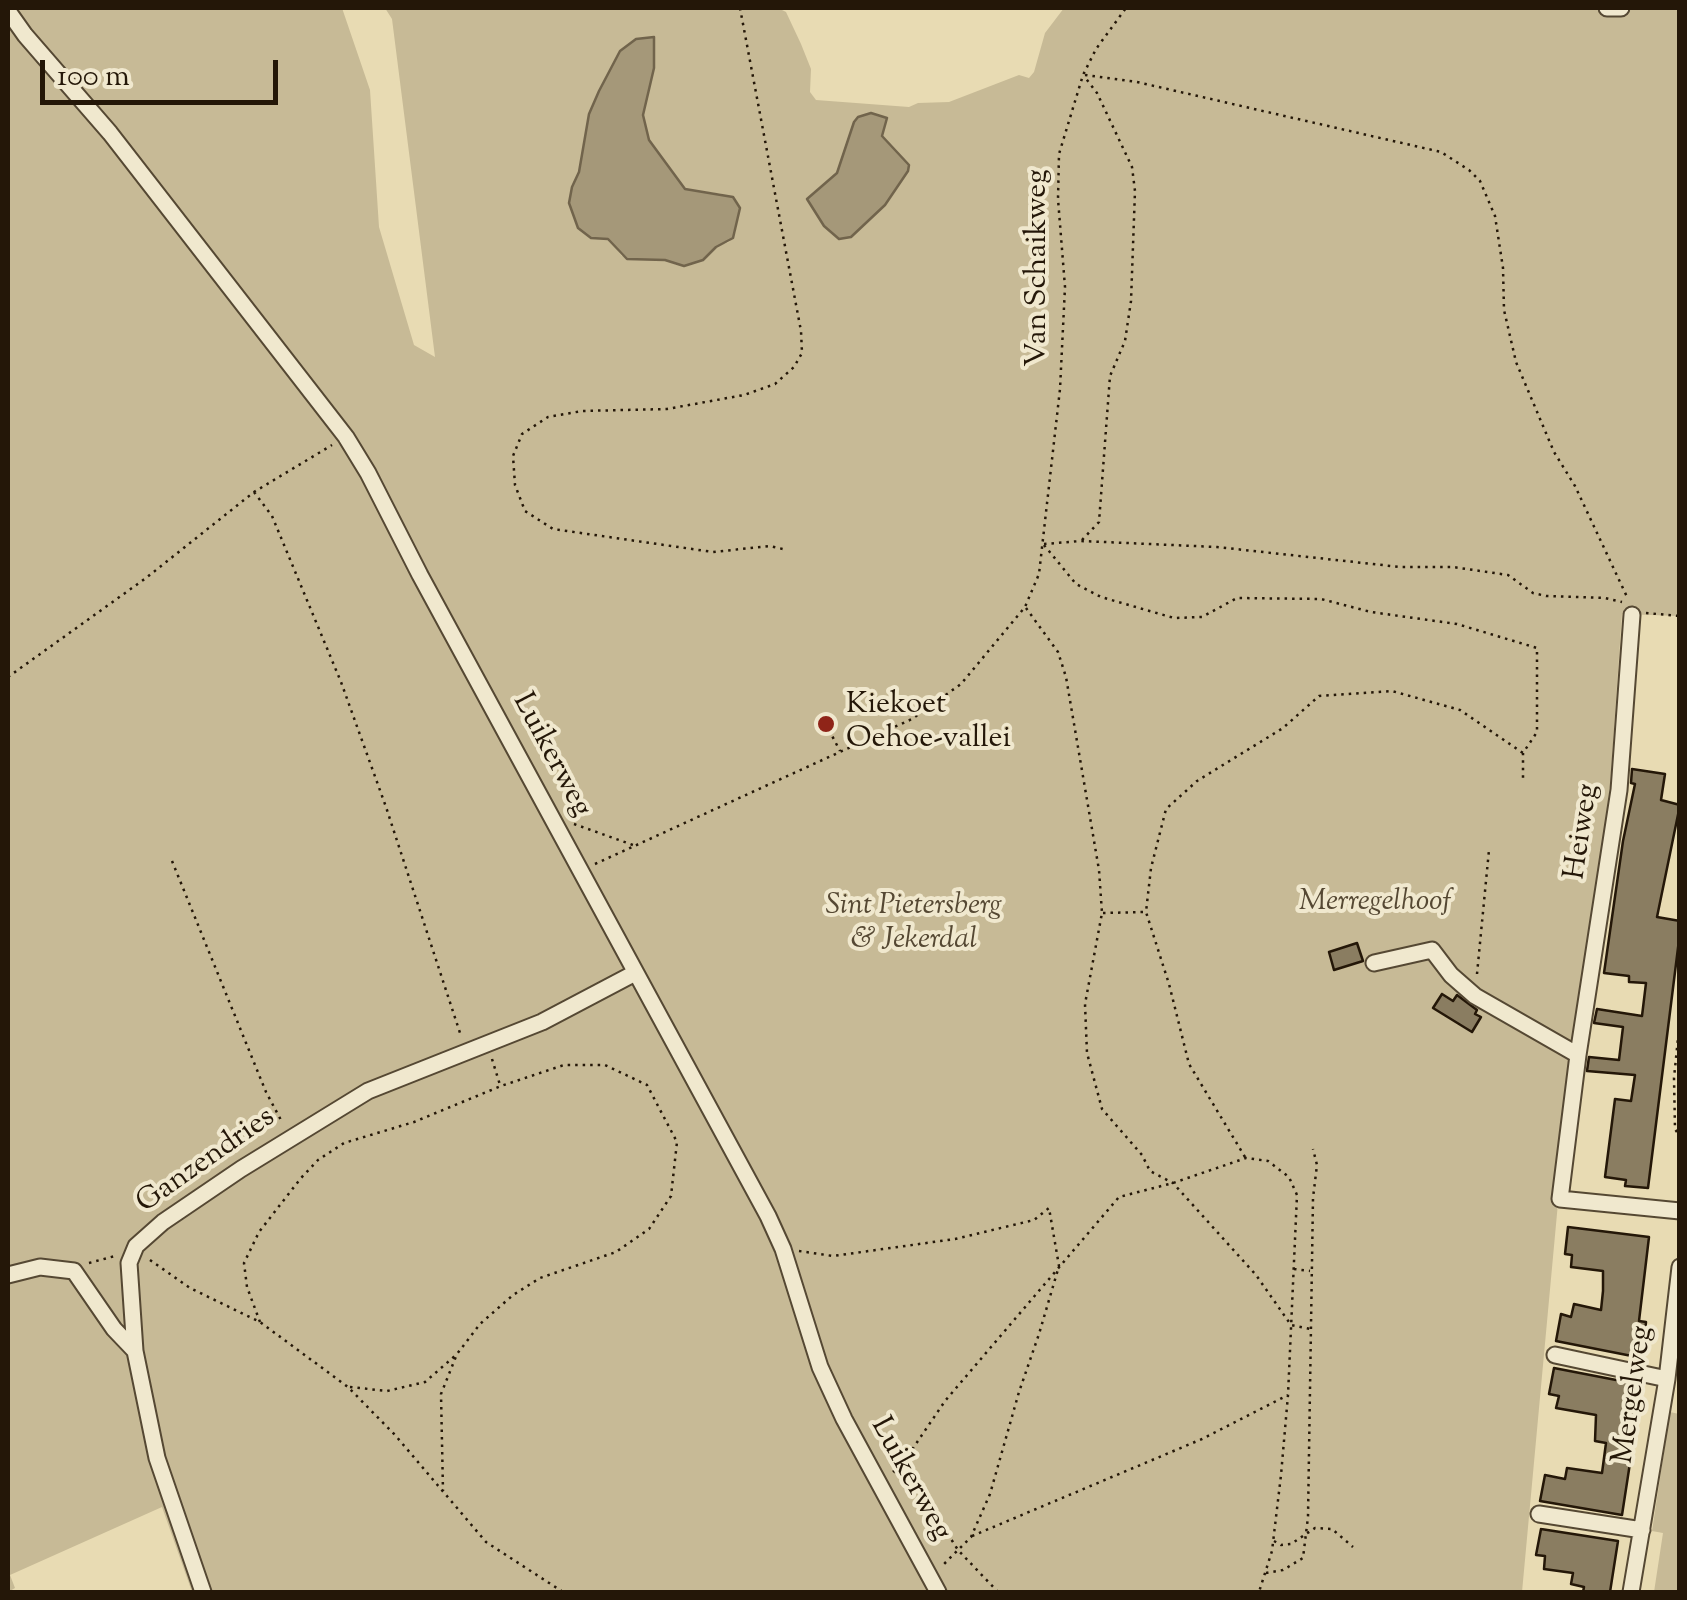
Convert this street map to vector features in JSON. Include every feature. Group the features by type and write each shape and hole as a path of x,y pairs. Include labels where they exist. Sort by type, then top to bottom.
{"street":[{"path":"1606,8 1621,8"},
{"name":"Luikerweg","path":"8,11 24,35 110,134 346,437 768,1216 820,1368 938,1592"},
{"name":"Heiweg","path":"1632,610 1619,790 1573,1051 1560,1199 1680,1212"},
{"path":"1374,963 1432,950 1451,975 1475,996 1573,1051"},
{"name":"Ganzendries","path":"204,1592 157,1458 136,1351 128,1264 133,1252 163,1222 289,1137 368,1091 554,1016 635,972"},
{"path":"8,1275 40,1267 68,1268 79,1275 114,1328 136,1351"},
{"name":"Mergelweg","path":"1632,1592 1676,1326 1680,1267"},
{"path":"1554,1355 1667,1379"},
{"path":"1539,1514 1642,1530"}],"path":[{"path":"740,8 802,353 794,367 775,384 744,396 667,408 582,411 548,417 522,434 513,456 515,485 525,512 553,529 713,552 770,546 783,549"},
{"name":"Van Schaikweg","path":"1025,607 1038,574 1043,544 1060,389 1065,287 1058,199 1059,154 1084,75 1096,50 1126,8"},
{"path":"1081,541 1099,522 1110,376 1125,340 1130,302 1135,191 1132,167 1097,93 1084,75"},
{"path":"1084,75 1137,82 1441,152 1470,170 1480,181 1495,216 1504,310 1516,362 1554,452 1624,586 1632,610"},
{"path":"8,677 146,578 254,492 346,437"},
{"path":"254,492 272,516 341,682 465,1050"},
{"path":"1043,544 1081,541 1217,548 1400,567 1454,566 1508,575 1533,593 1546,596 1605,598 1632,610 1680,616"},
{"path":"1043,544 1076,584 1102,597 1174,618 1202,616 1237,598 1321,599 1371,612 1457,624 1538,648 1537,732 1523,752 1523,781"},
{"path":"581,872 912,719 961,684 1025,607 1058,652 1070,691 1099,870 1102,913 1085,1004 1087,1053 1102,1109 1142,1155 1150,1171 1174,1183 1256,1275 1291,1325 1310,1329"},
{"path":"1246,1158 1189,1064 1146,912 1151,868 1166,809 1197,780 1283,728 1319,696 1392,691 1460,710 1523,752"},
{"path":"829,730 841,752"},
{"path":"554,818 636,847"},
{"path":"1475,996 1489,850"},
{"path":"172,861 266,1092 289,1137"},
{"path":"1102,913 1146,912"},
{"path":"1680,1018 1674,1078 1675,1129 1680,1137"},
{"path":"486,1043 501,1086"},
{"path":"260,1322 247,1287 244,1263 259,1232 318,1160 344,1144 448,1110 501,1086 564,1065 605,1064 647,1085 677,1142 671,1196 649,1229 616,1252 540,1278 513,1294 425,1382 387,1391 348,1387"},
{"path":"1265,1573 1298,1564 1303,1558 1306,1535 1313,1198 1317,1165 1312,1149"},
{"path":"998,1592 958,1550 919,1489 894,1472 945,1401 1120,1197 1246,1158 1268,1161 1289,1177 1297,1196 1288,1395 1273,1540 1259,1592"},
{"path":"782,1249 832,1256 955,1239 1034,1220 1050,1208 1058,1266 990,1494 971,1537 930,1575"},
{"path":"68,1268 133,1252 157,1263 190,1288 260,1322 348,1387 486,1542 563,1592"},
{"path":"1294,1270 1312,1272"},
{"path":"442,1490 441,1394 457,1354"},
{"path":"971,1537 1202,1439 1288,1395"},
{"path":"1273,1540 1281,1545 1291,1544 1315,1528 1332,1529 1353,1547"}],"green space":[{"name":"Sint Pietersberg & Jekerdal","path":"8,8 342,8 370,90 379,227 414,345 435,357 392,19 385,8 778,8 786,12 801,44 811,69 810,92 816,100 909,107 949,102 1019,75 1029,78 1045,33 1064,8 1679,8 1679,616 1622,614 1610,787 1569,1084 1522,1592 192,1592 162,1507 10,1575 15,1588 8,1592","holes":["654,38 654,68 643,115 649,140 685,189 722,194 739,214 729,242 709,255 677,265 622,256 608,239 585,234 578,228 572,187 599,91 611,72"]},
{"path":"1670,1412 1679,1414 1679,1592 1654,1592 1663,1533 1652,1531"}],"shaded area":[{"path":"654,37 654,68 643,115 649,140 685,189 733,197 740,208 733,238 703,260 684,266 665,260 627,259 608,239 591,238 578,228 569,203 589,114 599,91 620,51 636,39"},
{"path":"871,113 887,118 882,136 909,165 908,171 885,205 851,237 839,239 824,226 807,199 837,173 854,122"}],"building":[{"path":"1632,769 1665,774 1661,800 1680,805 1657,917 1680,921 1680,932 1648,1188 1625,1186 1626,1180 1605,1177 1615,1099 1631,1101 1635,1075 1587,1071 1589,1057 1619,1060 1623,1027 1594,1023 1597,1009 1642,1016 1646,983 1604,973 1635,784 1631,783"},
{"path":"1357,943 1363,961 1334,970 1329,952"},
{"path":"1442,994 1453,1001 1457,995 1477,1010 1475,1014 1481,1017 1472,1032 1433,1008"},
{"path":"1568,1227 1649,1237 1639,1321 1646,1322 1642,1358 1556,1341 1561,1314 1571,1317 1574,1304 1601,1310 1603,1291 1603,1271 1571,1267 1572,1255 1565,1254"},
{"path":"1554,1368 1642,1385 1622,1515 1540,1501 1545,1475 1565,1479 1567,1468 1602,1473 1606,1443 1595,1441 1596,1415 1556,1408 1559,1396 1549,1394"},
{"path":"1541,1529 1618,1541 1610,1592 1583,1592 1584,1587 1571,1584 1573,1573 1544,1569 1545,1556 1536,1555"}],"place":[{"name":"Kiekoet Oehoe-vallei","path":"826,724"}],"park label":[{"name":"Merregelhoof","path":"1375,904"}]}
